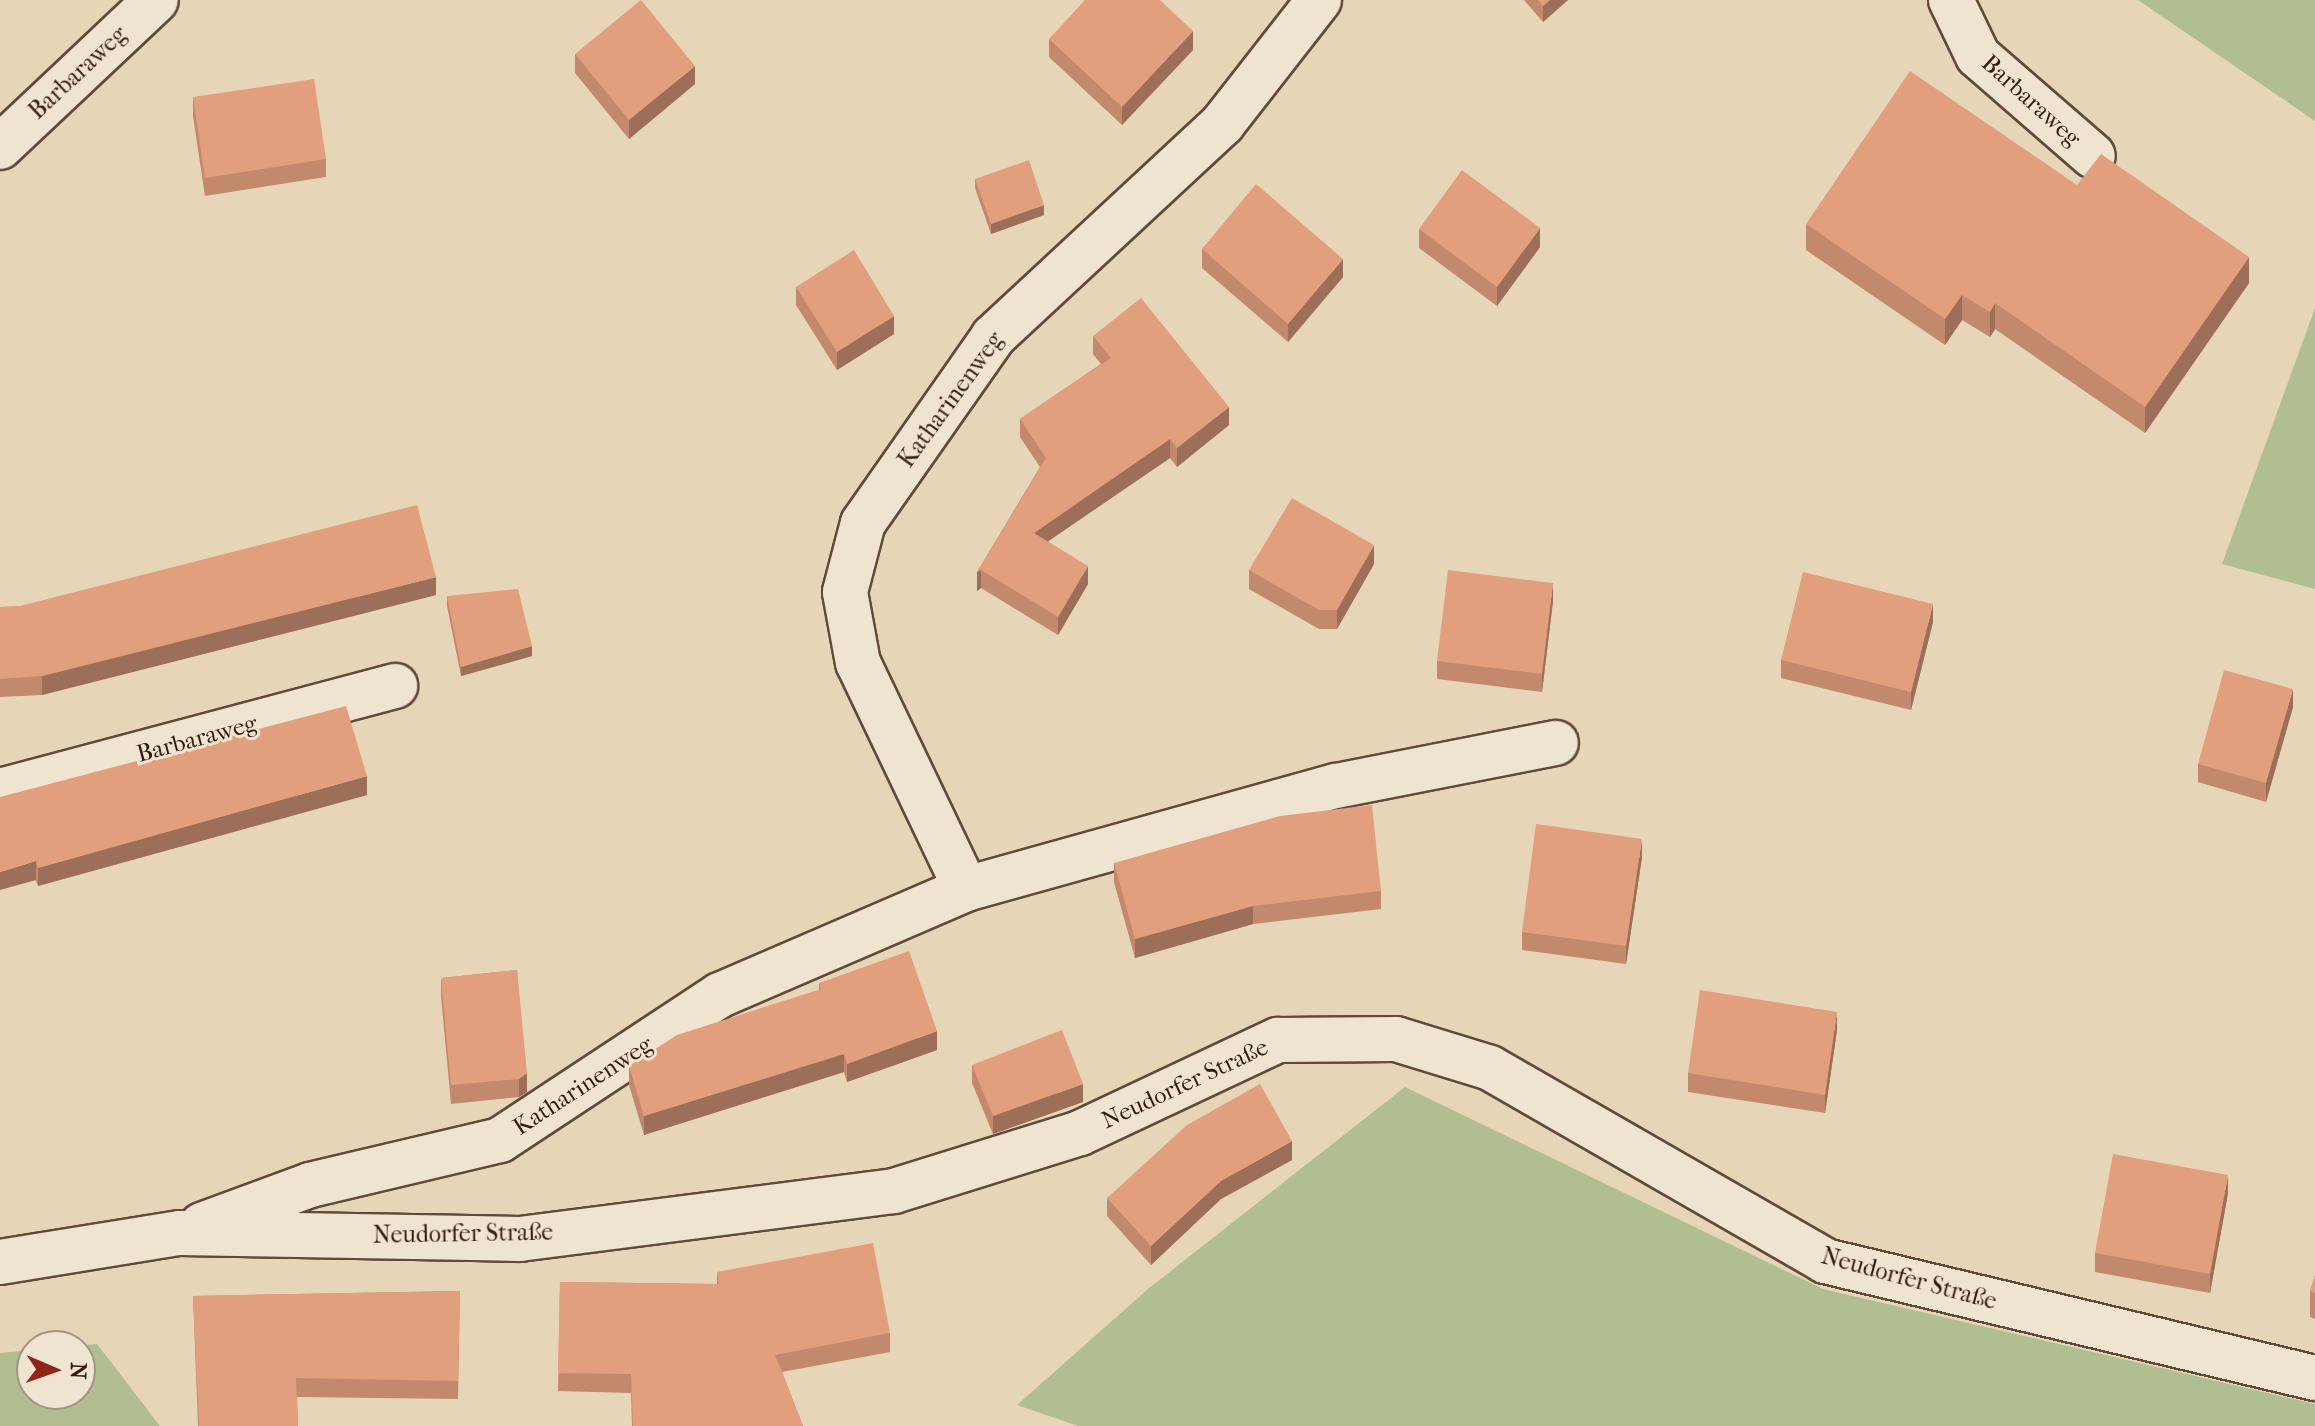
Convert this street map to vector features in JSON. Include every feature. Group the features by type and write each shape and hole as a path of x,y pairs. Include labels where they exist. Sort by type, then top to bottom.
{"street":[{"name":"Barbaraweg","path":"0,147 156,0"},
{"name":"Katharinenweg","path":"966,889 858,663 845,592 863,523 993,337 1223,123 1319,0"},
{"name":"Barbaraweg","path":"1951,0 1978,56 2093,156"},
{"name":"Barbaraweg","path":"0,791 395,686"},
{"name":"Katharinenweg","path":"180,1233 310,1185 500,1140 720,995 966,889 1336,786 1556,743"},
{"name":"Neudorfer Straße","path":"0,1262 180,1233 520,1239 894,1191 1080,1133 1278,1040 1396,1039 1490,1068 1825,1261 2315,1378"}],"green space":[{"path":"2138,0 2315,0 2315,121"},
{"path":"2315,308 2315,589 2222,564"},
{"path":"1405,1087 1823,1289 2315,1404 2315,1426 1078,1426 1017,1405 1148,1289"},
{"path":"96,1344 160,1426 0,1426 0,1353 16,1352 16,1410 96,1410"}],"building":[{"path":"641,0 695,66 629,120 575,54"},
{"path":"1085,0 1160,0 1193,31 1122,107 1049,39"},
{"path":"1910,71 2077,185 2101,154 2249,257 2145,407 1995,303 1990,312 1962,295 1945,319 1806,224"},
{"path":"314,79 326,159 205,178 193,97"},
{"path":"1029,160 1044,205 991,224 975,179"},
{"path":"1462,170 1540,228 1497,287 1419,229"},
{"path":"1256,184 1343,259 1288,324 1202,249"},
{"path":"854,250 894,316 837,352 796,287"},
{"path":"1141,298 1229,407 1177,448 1170,439 1034,533 1088,566 1058,617 981,570 977,572 1046,458 1020,419 1111,358 1093,336"},
{"path":"1292,498 1374,545 1337,610 1319,610 1249,570"},
{"path":"417,505 436,577 42,676 0,679 0,607 20,606"},
{"path":"1448,570 1553,583 1542,674 1437,661"},
{"path":"1803,572 1933,604 1911,692 1781,660"},
{"path":"518,589 532,646 461,667 447,596"},
{"path":"2224,670 2293,689 2266,783 2198,764"},
{"path":"346,706 367,776 38,868 36,861 0,872 0,797"},
{"path":"1372,805 1381,891 1253,906 1135,939 1114,863 1280,816"},
{"path":"1536,824 1642,839 1626,946 1522,932"},
{"path":"909,951 937,1031 847,1064 844,1054 644,1116 629,1066 677,1035 821,989 819,983"},
{"path":"517,970 527,1073 519,1079 451,1085 441,978"},
{"path":"1700,990 1837,1012 1825,1095 1688,1073"},
{"path":"1062,1030 1083,1084 993,1116 972,1065"},
{"path":"1260,1084 1292,1141 1221,1181 1151,1246 1107,1198 1187,1125"},
{"path":"2113,1154 2228,1175 2210,1274 2095,1253"},
{"path":"873,1243 890,1333 775,1355 803,1426 633,1426 631,1374 558,1373 560,1282 719,1284 717,1272"},
{"path":"2315,1275 2315,1293 2310,1291"},
{"path":"460,1291 458,1381 296,1378 298,1426 199,1426 193,1296"}]}
